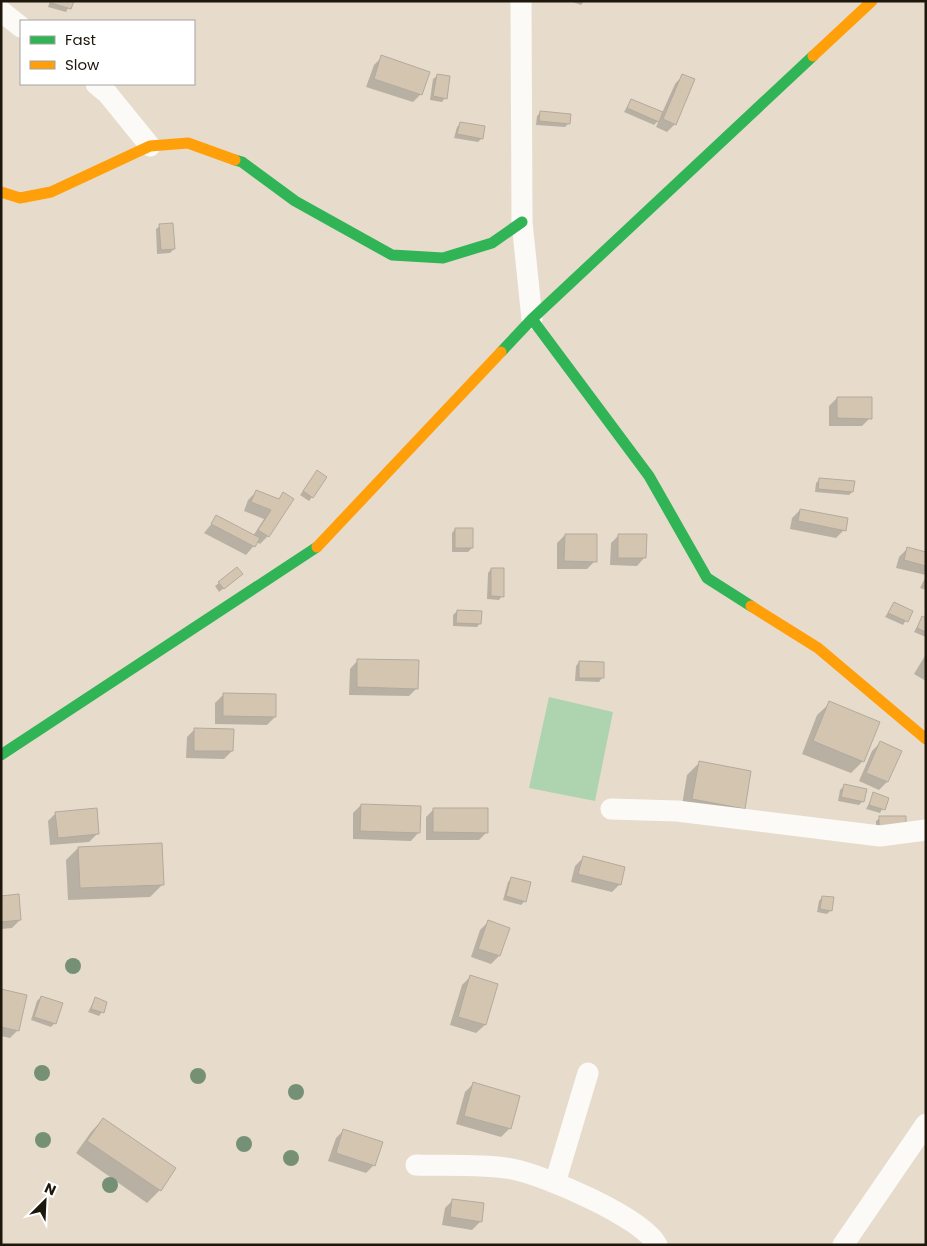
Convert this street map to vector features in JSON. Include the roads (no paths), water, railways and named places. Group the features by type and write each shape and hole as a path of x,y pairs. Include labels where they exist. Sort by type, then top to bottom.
{"street":[{"path":"521,1 522,222 532,319 649,476 707,578 818,648 926,739"},
{"path":"1,755 321,544 532,319 872,1"},
{"path":"1,11 20,26"},
{"path":"97,85 107,93 150,146"},
{"path":"1,192 20,198 51,192 150,146 188,143 242,162 295,201 392,255 443,258 492,243 522,222"},
{"path":"610,809 677,811 880,836 926,830"},
{"path":"555,1183 588,1073"},
{"path":"843,1245 926,1124"},
{"path":"416,1165 512,1169 555,1183 632,1220 657,1245"}]}
